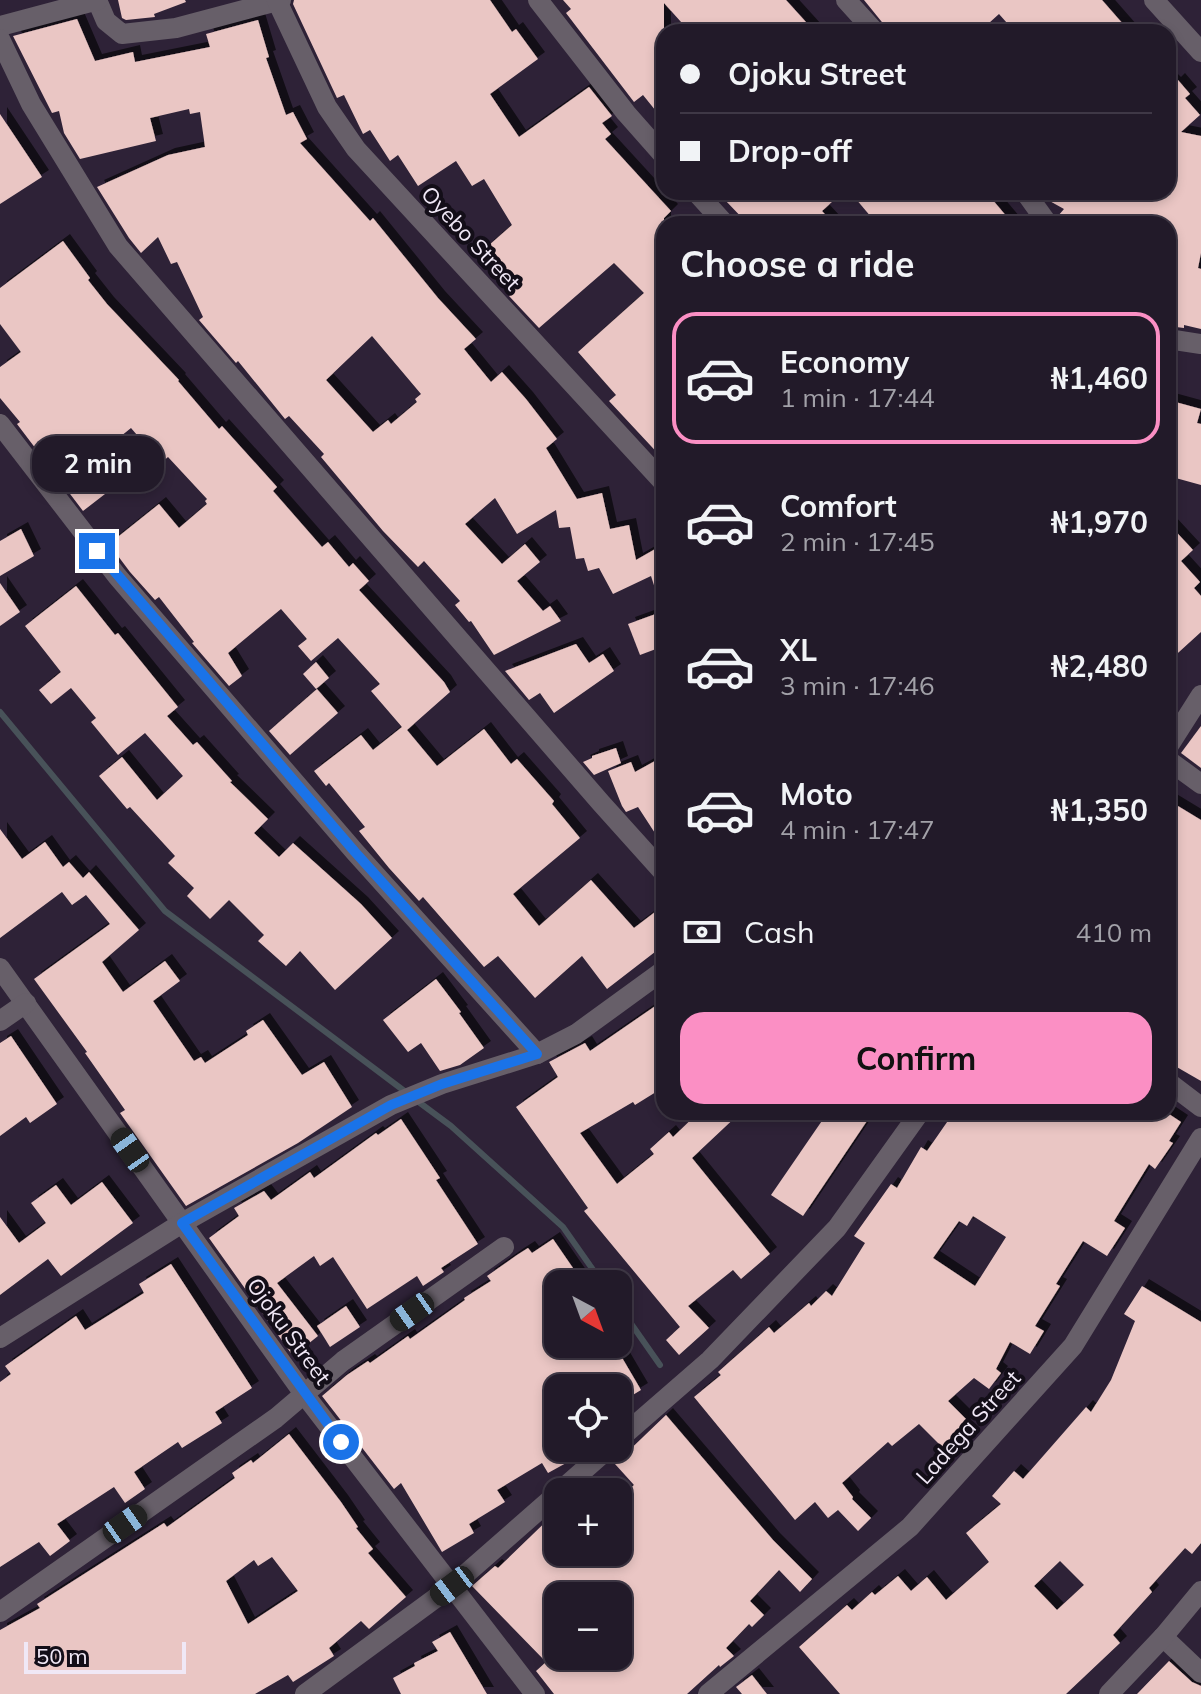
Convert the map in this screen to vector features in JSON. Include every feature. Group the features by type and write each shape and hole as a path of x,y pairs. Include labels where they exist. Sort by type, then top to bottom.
{"street":[{"path":"0,26 97,0 106,21 122,34 176,28 279,1"},
{"path":"538,0 656,147"},
{"path":"846,0 868,24"},
{"path":"1154,0 1176,24"},
{"name":"Oyebo Street","path":"279,1 327,107 356,149 656,474"},
{"path":"1176,24 1201,52"},
{"path":"0,39 31,104 118,246 656,864"},
{"path":"703,200 718,216"},
{"path":"1176,340 1201,344"},
{"path":"0,424 117,576 355,852 537,1054"},
{"path":"1176,733 1201,695"},
{"path":"1176,715 1182,722"},
{"path":"1176,766 1201,784"},
{"name":"Ojoku Street","path":"0,968 304,1394 535,1694"},
{"path":"0,1338 182,1223 391,1105 442,1084 537,1054 576,1034 656,976"},
{"path":"0,1021 26,1003"},
{"path":"1176,1088 1201,1107"},
{"path":"632,1428 710,1360 837,1228 914,1120"},
{"name":"Ladega Street","path":"708,1694 910,1527 1073,1346 1201,1138"},
{"path":"0,1612 276,1418 343,1361 504,1247"},
{"path":"574,1478 593,1462"},
{"path":"305,1694 452,1586 544,1504"},
{"path":"1109,1694 1201,1591"},
{"path":"1163,1637 1201,1673"}],"building":[{"path":"118,0 186,2 154,14 155,17 126,20 122,18"},
{"path":"294,0 490,0 512,32 516,29 538,59 490,94 519,137 589,87 612,116 602,123 611,134 605,139 656,195 656,200 661,200 671,211 666,216 656,216 656,451 609,401 616,395 578,352 644,293 614,263 539,328 509,296 512,293 479,254 512,225 484,179 472,186 456,161 418,186 398,155 390,161 370,130 363,134 344,95 337,98 293,4"},
{"path":"563,0 786,0 808,24 683,24 664,3 664,24 656,24 656,111 643,95 634,102 566,13 571,9"},
{"path":"864,0 1102,0 1123,24 1008,24 999,14 988,24 884,24"},
{"path":"77,19 95,61 133,52 135,62 210,47 206,34 258,20 269,57 266,58 286,115 293,112 307,139 300,143 370,221 373,218 476,339 464,349 491,382 502,372 526,399 557,439 546,448 577,499 602,493 610,529 629,525 636,560 656,549 656,592 651,576 613,594 599,568 588,571 584,558 576,559 570,527 559,528 556,510 517,534 495,498 465,524 502,564 525,544 540,562 517,581 543,611 550,606 561,621 494,655 471,621 455,605 460,601 424,561 418,567 383,531 321,457 324,454 289,416 285,419 238,361 236,363 199,320 203,317 177,262 171,264 158,237 141,253 97,187 168,155 205,147 200,112 190,114 189,109 150,118 156,141 80,159 64,133 59,111 52,113 13,36","holes":["372,336 421,394 415,399 417,402 391,424 388,420 373,432 326,380"]},
{"path":"1178,80 1190,94 1185,98 1200,115 1181,132 1201,136 1201,253 1198,268 1201,269 1201,329 1184,325 1184,328 1176,327 1176,216 1058,216 1064,209 1048,200 1176,200"},
{"path":"0,114 42,177 0,204"},
{"path":"725,200 834,200 822,211 827,216 740,216"},
{"path":"857,200 993,200 1006,216 870,216"},
{"path":"63,241 107,304 179,380 219,429 222,426 277,487 273,491 322,547 328,542 349,567 353,563 369,581 359,590 444,682 450,692 407,730 437,766 484,729 511,764 517,759 554,801 552,804 580,838 513,894 539,926 591,880 634,928 655,912 656,951 607,989 582,956 535,998 498,956 484,967 423,897 419,901 389,868 359,831 365,827 329,783 326,786 314,771 361,735 373,750 402,727 371,691 380,684 338,638 311,661 298,646 307,639 281,609 228,653 242,676 229,686 192,643 159,597 155,600 109,544 159,504 179,528 207,504 207,499 168,457 161,463 131,428 105,449 127,477 83,511 0,398 0,367 21,352 0,324 0,288"},
{"path":"1176,402 1201,409 1197,423 1201,424 1201,485 1176,478"},
{"path":"21,529 34,556 0,576 0,541"},
{"path":"1176,532 1193,550 1181,561 1200,582 1194,588 1201,596 1201,632 1176,655"},
{"path":"0,583 20,612 0,626"},
{"path":"76,586 178,707 167,716 193,745 197,742 230,782 268,819 254,833 279,857 293,843 361,904 392,938 335,990 300,951 286,966 258,941 264,935 229,900 210,919 187,896 194,888 168,863 175,856 130,807 127,809 99,776 122,757 157,800 183,776 145,733 118,755 91,722 96,718 71,688 51,704 39,690 61,672 25,626"},
{"path":"656,614 656,649 640,655 628,624"},
{"path":"576,644 589,663 603,654 614,671 554,713 540,693 529,700 505,671"},
{"path":"316,662 329,678 316,689 303,674"},
{"path":"317,689 338,713 290,755 269,731"},
{"path":"1201,726 1201,768 1181,753"},
{"path":"616,748 621,763 594,775 583,762 592,756"},
{"path":"656,760 656,835 638,807 626,812 608,771 631,762 635,772"},
{"path":"1176,805 1201,820 1201,1081 1176,1067"},
{"path":"0,829 22,859 45,842 63,867 69,862 83,878 89,872 139,930 102,962 123,992 165,961 180,981 153,1001 194,1061 201,1057 205,1063 248,1035 246,1031 263,1020 302,1075 324,1062 352,1107 298,1143 186,1206 120,1113 125,1110 87,1052 34,979 110,924 86,895 72,905 62,892 0,938"},
{"path":"436,979 484,1048 460,1065 440,1071 421,1043 408,1052 383,1020"},
{"path":"656,1006 656,1092 580,1133 617,1184 654,1154 650,1149 669,1132 673,1137 691,1120 732,1120 692,1158 770,1254 741,1279 733,1270 688,1306 709,1328 679,1355 666,1340 680,1327 584,1211 588,1208 516,1107 558,1077 549,1062 585,1043 590,1051"},
{"path":"11,1036 57,1104 30,1123 26,1117 0,1136 0,1043"},
{"path":"401,1119 478,1244 441,1268 444,1272 423,1286 417,1276 367,1309 333,1257 320,1266 314,1256 277,1283 318,1336 293,1356 209,1238 239,1216 234,1208 264,1191 271,1200 310,1172 314,1178 376,1133 378,1135"},
{"path":"1176,1119 1181,1122 1169,1141 1173,1143 1155,1169 1149,1164 1114,1221 1125,1228 1107,1256 1083,1241 1035,1326 1044,1331 1030,1354 1010,1342 996,1369 1001,1373 989,1389 974,1378 948,1401 968,1421 942,1447 919,1424 892,1446 888,1442 842,1483 852,1499 871,1518 858,1531 838,1510 828,1518 815,1502 795,1520 694,1397 769,1327 774,1333 826,1291 832,1296 865,1243 854,1236 891,1184 897,1188 921,1147 927,1151 948,1120","holes":["973,1216 1006,1237 975,1286 933,1258 959,1221 967,1226"]},
{"path":"823,1120 868,1120 803,1216 771,1195"},
{"path":"102,1182 133,1223 61,1276 48,1259 0,1295 0,1217 19,1243 46,1223 31,1203 56,1185 71,1205"},
{"path":"553,1239 574,1270 544,1270 544,1358 622,1358 632,1374 544,1374 544,1462 568,1462 548,1473 542,1463 497,1490 505,1502 469,1524 474,1533 442,1552 401,1483 394,1489 322,1396 347,1375 408,1336 410,1339 465,1300 491,1281 487,1276 517,1255 528,1248 532,1253"},
{"path":"171,1264 252,1388 215,1412 222,1423 182,1448 178,1442 134,1472 145,1489 125,1503 114,1487 57,1524 70,1541 50,1556 39,1542 0,1567 0,1382 11,1374 5,1366 76,1316 85,1330 144,1293 139,1284"},
{"path":"1142,1286 1201,1322 1201,1543 1192,1554 1185,1548 1149,1588 1152,1592 1113,1635 1120,1643 1066,1694 840,1694 799,1647 847,1605 852,1610 872,1592 875,1595 898,1576 911,1591 927,1577 946,1600 989,1562 966,1533 1001,1504 992,1496 1014,1471 1023,1479 1086,1407 1091,1412 1111,1380 1135,1321 1124,1314","holes":["1060,1561 1084,1585 1057,1610 1034,1586"]},
{"path":"346,1306 360,1327 330,1347 317,1326"},
{"path":"632,1375 641,1390 632,1395"},
{"path":"666,1415 773,1540 812,1579 800,1592 779,1570 750,1601 764,1615 752,1627 749,1624 726,1648 734,1656 719,1665 687,1694 554,1694 536,1671 544,1664 544,1670 632,1670 632,1582 544,1582 544,1660 472,1586 495,1566 498,1568 544,1524 544,1566 632,1566 634,1485 632,1478 628,1478 615,1464 632,1462 632,1448"},
{"path":"289,1434 373,1549 368,1553 406,1597 369,1629 361,1621 329,1648 334,1656 293,1682 288,1675 255,1694 0,1694 0,1630 40,1608 37,1604 164,1523 167,1527 235,1478 232,1473 251,1460 253,1463","holes":["272,1557 298,1591 248,1624 226,1581 254,1560 258,1566"]},
{"path":"450,1632 487,1694 401,1694 393,1678 438,1651 432,1642"},
{"path":"1169,1661 1201,1686 1201,1694 1137,1694"},
{"path":"752,1675 767,1694 742,1694 736,1687"}],"waterway":[{"path":"0,712 165,911 407,1093"},
{"path":"416,1100 451,1126 563,1227 593,1270"},
{"path":"632,1325 660,1365"}],"route":[{"path":"97,551 355,852 537,1054 442,1084 391,1105 182,1223 341,1442"}]}
